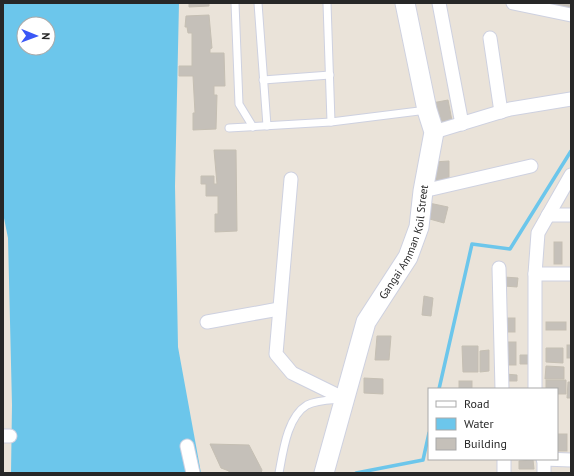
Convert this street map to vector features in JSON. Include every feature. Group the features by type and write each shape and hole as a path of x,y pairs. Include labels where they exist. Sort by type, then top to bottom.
{"street":[{"name":"Gangai Amman Koil Street","path":"324,473 366,322 408,257 419,227 422,191 434,132 427,110 405,3"},
{"path":"439,3 462,124"},
{"path":"513,3 547,7 571,15"},
{"path":"490,38 501,112"},
{"path":"434,132 501,112 571,100"},
{"path":"422,191 531,166"},
{"path":"536,388 535,274 538,233 571,175"},
{"path":"291,179 276,354 292,372 345,399"},
{"path":"548,215 571,216"},
{"path":"499,268 502,388"},
{"path":"535,274 571,274"},
{"path":"206,322 279,309"},
{"path":"187,446 193,473"},
{"path":"504,460 504,473"},
{"path":"543,460 544,473"},
{"path":"558,460 571,460"}],"lane":[{"path":"235,3 239,104 253,127"},
{"path":"258,3 266,126"},
{"path":"327,3 331,122"},
{"path":"263,80 330,75"},
{"path":"229,128 331,122 427,110"},
{"path":"279,473 288,433 298,413 307,405 321,401 345,399"}],"water":[{"path":"3,3 179,3 175,186 178,347 201,473 11,473 12,405 8,238 3,213"}],"building":[{"path":"189,3 209,3 209,6 189,7"},
{"path":"550,3 571,3 571,11 549,6"},
{"path":"209,15 212,48 210,49 210,53 224,53 225,86 214,86 214,95 217,95 216,129 193,130 193,113 195,113 193,76 179,76 179,66 192,66 192,33 188,33 187,27 185,27 186,16"},
{"path":"448,100 452,121 436,124 432,103"},
{"path":"214,150 236,150 237,231 215,232 215,214 218,214 218,196 206,196 206,184 201,184 201,176 214,176 214,184 217,184"},
{"path":"449,161 449,182 434,182 433,162"},
{"path":"429,203 448,207 444,223 426,218"},
{"path":"554,242 562,242 562,264 554,264"},
{"path":"504,277 518,278 517,287 504,286"},
{"path":"424,296 433,298 431,316 422,315"},
{"path":"503,318 515,318 515,332 503,332"},
{"path":"546,322 566,322 566,330 546,330"},
{"path":"377,336 391,336 389,360 375,360"},
{"path":"503,342 516,342 516,365 503,365"},
{"path":"567,345 571,345 571,358 567,358"},
{"path":"462,346 478,346 478,372 463,372"},
{"path":"546,348 563,348 563,363 546,362"},
{"path":"489,350 489,371 480,372 480,351"},
{"path":"520,355 534,355 533,364 520,364"},
{"path":"546,366 564,367 564,379 545,379"},
{"path":"505,374 517,375 517,381 505,381"},
{"path":"364,378 383,379 383,394 364,393"},
{"path":"546,380 566,380 566,394 558,394 558,388 546,388"},
{"path":"459,381 472,381 472,388 459,388"},
{"path":"568,382 571,382 571,398 567,398"},
{"path":"558,434 567,434 567,451 558,451"},
{"path":"210,444 249,445 262,470 261,473 229,473 229,471 221,468"},
{"path":"533,460 534,469 519,469 519,461"}],"waterway":[{"path":"439,388 472,244 510,249 571,151"},
{"path":"356,473 423,460 428,438"}]}
